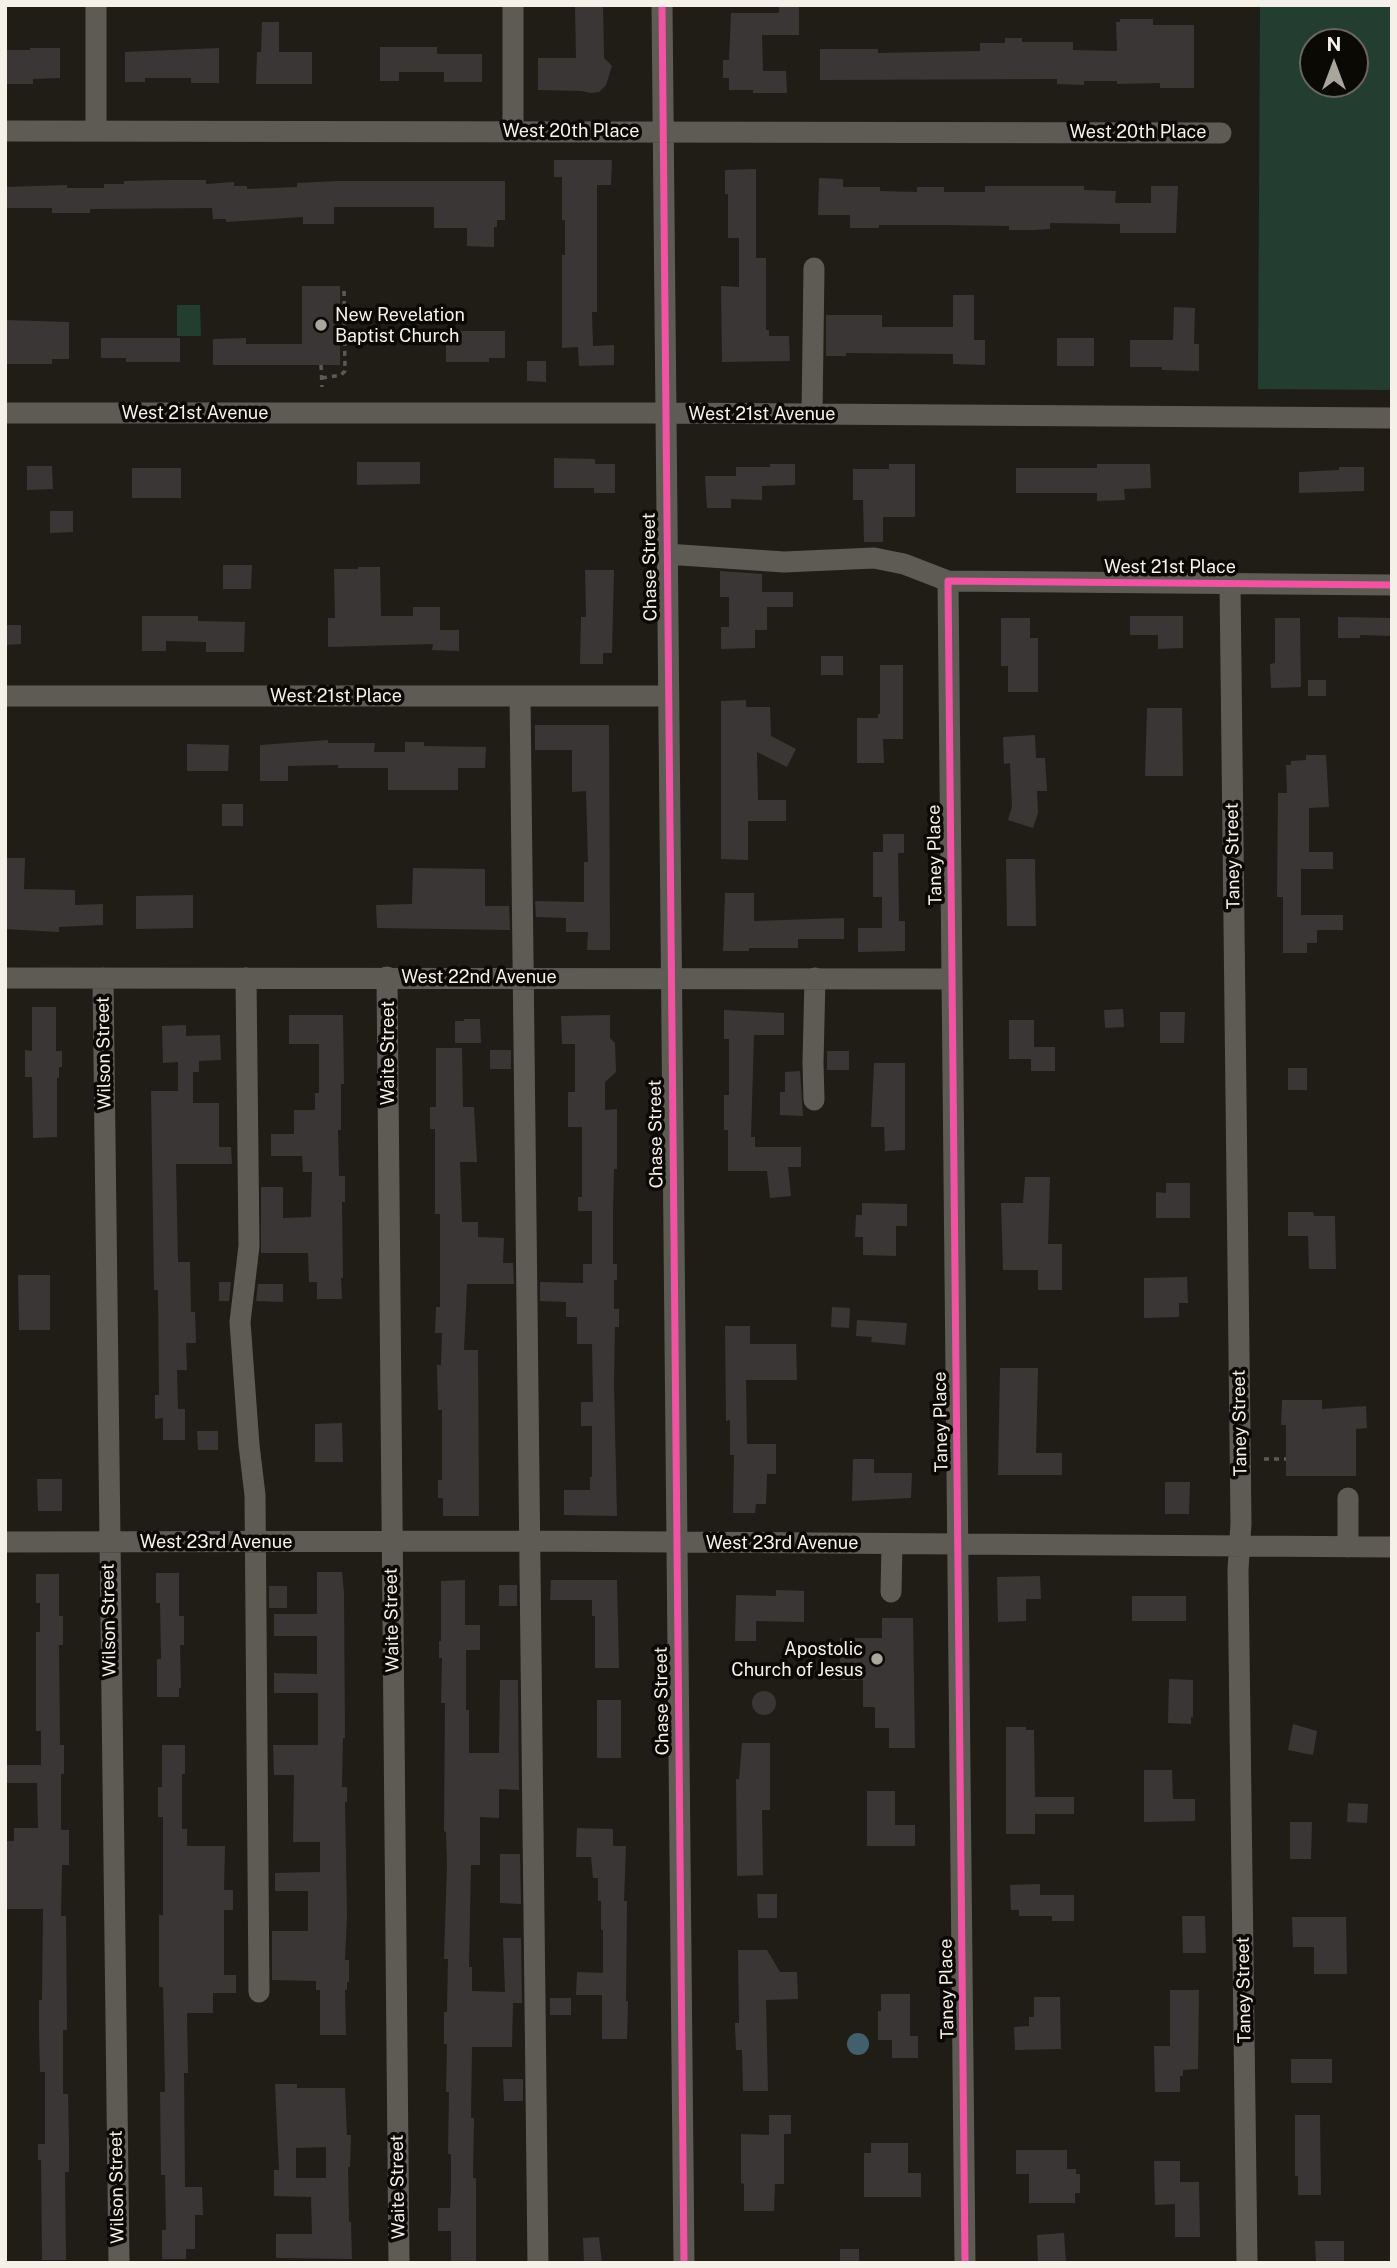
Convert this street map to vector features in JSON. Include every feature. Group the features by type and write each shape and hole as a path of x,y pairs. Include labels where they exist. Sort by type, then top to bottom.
{"street":[{"path":"96,5 96,131"},
{"path":"513,5 513,131"},
{"name":"Chase Street","path":"662,5 684,2263"},
{"name":"West 20th Place","path":"5,131 1221,133"},
{"path":"811,414 814,268"},
{"name":"West 21st Avenue","path":"5,413 664,413 1392,418"},
{"path":"666,554 784,562 874,558 904,564 948,581"},
{"name":"West 21st Place","path":"948,581 1392,585"},
{"name":"Taney Place","path":"948,581 965,2263"},
{"name":"Taney Street","path":"1230,583 1247,2263"},
{"name":"West 21st Place","path":"5,696 667,696"},
{"path":"520,696 538,2263"},
{"name":"Waite Street","path":"387,977 399,2263"},
{"name":"West 22nd Avenue","path":"5,978 952,979"},
{"name":"Wilson Street","path":"103,978 119,2263"},
{"path":"246,978 249,1246 240,1322 255,1495 258,1992"},
{"path":"814,1100 815,978"},
{"path":"1348,1499 1348,1547"},
{"name":"West 23rd Avenue","path":"5,1542 530,1541 1392,1547"},
{"path":"891,1592 892,1544"}],"path":[{"path":"322,378 341,375 345,371 344,288"},
{"path":"321,365 322,387"},
{"path":"1264,1459 1286,1459"}],"green space":[{"path":"1260,5 1392,5 1392,390 1258,389"},
{"path":"177,305 200,305 201,336 177,336"}],"water":[{"path":"858,2033 866,2036 869,2044 866,2052 858,2055 850,2052 847,2044 850,2036"}],"building":[{"path":"575,5 603,5 604,58 612,66 606,85 599,92 590,93 538,90 538,58 576,58"},
{"path":"779,5 799,5 799,35 762,35 763,71 786,71 787,93 729,90 729,78 723,78 723,60 729,60 731,13 779,13"},
{"path":"1120,19 1153,19 1153,25 1194,25 1194,88 1160,88 1160,83 1117,84 1117,81 1084,81 1084,85 1057,84 1057,79 820,80 820,49 878,49 878,53 980,51 980,43 1005,43 1005,38 1022,38 1022,42 1073,42 1073,50 1117,51 1116,22 1120,22"},
{"path":"262,22 279,22 279,52 312,52 312,84 256,84"},
{"path":"380,47 437,47 437,54 482,54 482,82 444,82 444,72 399,72 399,81 380,81"},
{"path":"60,48 60,78 33,79 33,84 5,84 5,50"},
{"path":"219,48 219,83 191,83 191,78 145,78 145,82 125,82 125,52"},
{"path":"554,160 612,160 611,185 597,185 597,312 592,312 593,346 614,345 614,365 579,366 578,347 562,348 562,255 565,255 565,220 562,220 562,177 554,177"},
{"path":"756,169 756,258 766,258 766,330 769,330 769,336 789,336 790,361 722,362 721,286 739,287 739,238 728,238 725,170"},
{"path":"819,178 843,179 843,187 880,187 880,191 917,192 917,187 944,187 944,192 985,192 985,186 1084,186 1084,190 1116,191 1115,203 1151,203 1151,186 1178,186 1176,233 1120,233 1120,224 1050,223 1050,229 1034,230 1009,230 1009,226 946,225 850,228 850,215 818,215"},
{"path":"206,180 206,184 234,182 234,186 247,186 247,189 297,187 297,183 339,181 505,181 505,220 497,220 497,227 494,227 494,247 467,246 467,228 434,228 434,207 334,207 334,224 303,224 303,217 226,222 226,219 213,219 212,208 90,209 90,213 52,213 52,208 5,208 5,187 67,185 67,188 104,188 104,184 124,184 124,181"},
{"path":"302,286 340,286 340,365 213,365 213,339 246,338 246,344 302,344"},
{"path":"953,295 974,295 974,340 985,340 985,365 953,364 953,354 846,353 846,356 826,356 826,315 882,315 882,327 953,327"},
{"path":"1174,307 1195,308 1194,344 1199,344 1199,371 1130,367 1130,340 1173,340"},
{"path":"5,320 69,322 69,359 52,359 52,364 5,364"},
{"path":"446,331 505,331 505,358 489,358 489,362 446,362"},
{"path":"101,338 180,338 180,362 126,362 126,358 101,358"},
{"path":"1057,338 1094,338 1094,366 1057,366"},
{"path":"527,361 546,361 546,382 527,381"},
{"path":"554,458 595,459 595,464 615,464 615,493 594,493 594,488 554,488"},
{"path":"357,462 420,462 420,484 357,485"},
{"path":"770,464 795,464 795,485 762,486 762,500 731,499 731,508 707,508 705,476 736,476 736,467 770,467"},
{"path":"889,464 915,464 915,517 883,517 883,542 864,542 863,500 853,500 853,469 889,469"},
{"path":"1097,464 1150,464 1151,488 1124,489 1125,500 1097,501 1097,493 1016,493 1016,468 1097,468"},
{"path":"27,466 52,466 53,489 27,490"},
{"path":"1339,467 1364,467 1364,491 1299,493 1299,472 1339,470"},
{"path":"132,468 181,468 181,498 132,498"},
{"path":"50,511 73,511 73,532 50,533"},
{"path":"223,565 252,565 251,589 223,589"},
{"path":"380,567 381,616 413,616 413,607 440,607 440,630 459,630 459,651 432,650 433,644 328,647 328,618 335,618 334,569"},
{"path":"585,570 614,570 612,653 603,653 603,664 580,664 581,617 586,617"},
{"path":"720,571 762,574 762,592 793,592 793,607 767,607 767,630 755,630 755,648 721,649 721,627 729,627 729,597 720,597"},
{"path":"142,616 198,616 198,621 245,622 244,652 206,652 206,642 166,641 166,651 142,651"},
{"path":"1130,616 1183,616 1183,648 1158,649 1158,635 1130,635"},
{"path":"1338,617 1392,618 1392,636 1360,635 1360,638 1338,638"},
{"path":"1001,618 1030,618 1030,638 1038,638 1038,692 1008,692 1008,666 1001,666"},
{"path":"1275,618 1300,618 1301,687 1271,688 1270,664 1275,663"},
{"path":"5,625 21,625 21,644 5,645"},
{"path":"821,656 843,656 843,675 821,675"},
{"path":"880,665 903,665 903,739 883,739 884,763 857,763 857,718 878,718 880,714"},
{"path":"1308,680 1326,680 1326,696 1308,696"},
{"path":"746,700 746,707 770,707 771,736 796,749 787,767 757,752 758,800 786,800 786,821 748,821 748,860 721,859 721,701"},
{"path":"1147,708 1182,708 1183,776 1145,776"},
{"path":"535,725 609,725 610,950 587,950 588,932 566,932 566,918 536,917 535,901 584,902 584,862 588,862 586,791 572,792 572,750 535,750"},
{"path":"1035,735 1036,758 1045,758 1047,791 1037,791 1038,813 1033,828 1008,820 1012,807 1010,763 1004,764 1003,737"},
{"path":"328,740 328,743 375,743 374,752 405,752 405,742 424,742 424,746 486,747 485,768 458,768 458,790 388,790 388,768 338,768 338,765 288,766 288,781 260,781 260,745"},
{"path":"187,744 229,745 228,771 187,771"},
{"path":"1306,755 1326,755 1329,807 1309,808 1309,852 1333,852 1333,869 1301,869 1301,915 1343,915 1343,930 1317,930 1317,943 1307,943 1307,953 1283,953 1283,897 1277,897 1278,793 1287,793 1286,765 1291,765 1291,761 1306,760"},
{"path":"222,804 243,804 243,826 222,826"},
{"path":"883,834 904,834 904,853 898,853 899,921 905,921 905,951 858,952 858,928 882,928 882,897 873,897 873,852 883,852"},
{"path":"5,858 25,858 24,889 75,890 75,905 103,904 103,925 59,927 59,932 5,929"},
{"path":"1006,859 1035,859 1036,926 1007,926"},
{"path":"413,868 485,869 485,906 509,906 510,930 377,928 376,905 412,904"},
{"path":"725,893 754,893 754,921 844,918 844,939 798,939 798,948 723,951"},
{"path":"193,895 193,928 136,929 136,896"},
{"path":"32,1007 56,1007 56,1051 62,1051 62,1067 59,1067 57,1078 57,1137 33,1138 32,1077 25,1077 25,1050 32,1051"},
{"path":"1123,1009 1124,1027 1105,1028 1104,1010"},
{"path":"724,1010 784,1013 784,1035 754,1035 751,1137 755,1137 755,1147 801,1147 801,1167 788,1167 791,1196 770,1198 767,1171 728,1171 728,1130 724,1130 724,1095 729,1095 729,1039 724,1039"},
{"path":"1160,1012 1185,1012 1184,1043 1160,1043"},
{"path":"289,1015 343,1015 344,1084 341,1084 341,1130 338,1130 339,1176 345,1176 345,1202 342,1202 342,1299 317,1299 317,1282 309,1282 308,1253 261,1253 261,1187 283,1187 283,1218 311,1217 312,1172 303,1172 302,1156 271,1156 271,1134 294,1134 294,1110 315,1110 315,1093 319,1093 319,1044 289,1044"},
{"path":"610,1015 610,1038 615,1043 616,1072 605,1082 605,1110 617,1109 613,1264 617,1264 614,1309 619,1309 619,1327 615,1327 614,1383 617,1516 564,1515 564,1490 590,1490 592,1426 581,1426 581,1402 593,1402 592,1344 577,1344 577,1317 566,1317 566,1302 540,1301 540,1282 583,1283 583,1264 592,1264 592,1211 578,1211 578,1197 582,1197 582,1127 568,1127 568,1092 575,1092 575,1044 562,1044 561,1016"},
{"path":"480,1019 481,1043 455,1043 455,1021"},
{"path":"1009,1020 1034,1020 1034,1047 1055,1047 1055,1071 1031,1071 1031,1059 1009,1059"},
{"path":"186,1025 186,1036 220,1035 221,1060 199,1061 199,1072 193,1072 193,1103 219,1103 219,1147 231,1147 232,1164 176,1164 178,1262 190,1262 191,1312 195,1312 196,1343 186,1343 187,1370 177,1370 178,1409 185,1409 185,1440 163,1440 163,1418 155,1419 155,1395 159,1395 158,1290 154,1290 151,1091 178,1091 178,1062 163,1063 162,1026"},
{"path":"436,1048 462,1048 463,1107 474,1107 477,1162 460,1162 462,1222 478,1222 478,1237 504,1238 503,1263 513,1263 514,1284 467,1284 464,1350 478,1350 479,1516 443,1516 443,1498 438,1498 438,1480 442,1480 442,1410 438,1410 437,1365 441,1365 442,1333 435,1333 436,1307 440,1307 440,1214 435,1214 435,1129 430,1129 430,1107 436,1107"},
{"path":"490,1050 511,1050 511,1069 490,1069"},
{"path":"827,1051 849,1051 849,1070 827,1070"},
{"path":"874,1063 905,1063 905,1150 885,1151 884,1127 871,1127"},
{"path":"1288,1068 1307,1068 1307,1090 1288,1090"},
{"path":"800,1071 803,1116 780,1115 780,1092 785,1092 785,1072"},
{"path":"1025,1177 1050,1177 1048,1244 1062,1244 1062,1290 1038,1290 1038,1270 1003,1270 1001,1203 1023,1203"},
{"path":"1166,1183 1190,1183 1190,1218 1156,1218 1156,1192 1166,1193"},
{"path":"862,1203 907,1204 907,1226 896,1226 896,1256 863,1255 863,1237 855,1237 856,1215 862,1215"},
{"path":"1288,1212 1313,1212 1314,1216 1335,1216 1336,1269 1309,1269 1308,1236 1288,1236"},
{"path":"18,1275 50,1275 50,1330 19,1330"},
{"path":"1187,1277 1188,1303 1179,1303 1179,1317 1144,1318 1144,1278"},
{"path":"219,1282 231,1282 229,1301 219,1301"},
{"path":"258,1284 283,1284 283,1302 256,1301"},
{"path":"832,1307 850,1308 849,1328 831,1327"},
{"path":"857,1320 907,1323 905,1345 871,1342 872,1337 856,1336"},
{"path":"725,1326 750,1326 750,1344 796,1344 797,1380 746,1380 747,1444 776,1444 776,1474 767,1474 766,1504 756,1504 755,1513 733,1513 734,1455 730,1455 730,1420 726,1421"},
{"path":"1000,1368 1038,1368 1036,1453 1062,1453 1062,1475 998,1475"},
{"path":"1282,1400 1322,1400 1322,1409 1366,1406 1367,1428 1356,1429 1356,1476 1286,1476 1286,1425 1281,1425"},
{"path":"342,1423 343,1462 315,1462 315,1424"},
{"path":"197,1431 218,1431 218,1450 198,1450"},
{"path":"853,1459 874,1459 874,1473 912,1473 911,1498 852,1501"},
{"path":"37,1479 62,1479 62,1511 38,1511"},
{"path":"1165,1482 1190,1482 1189,1514 1165,1514"},
{"path":"317,1572 342,1572 344,1593 345,1738 342,1787 347,1787 345,1960 349,1960 349,1982 345,1990 346,2035 320,2035 320,1990 316,1990 316,1981 272,1980 272,1931 308,1931 308,1891 275,1891 275,1873 320,1872 320,1842 293,1842 294,1775 274,1775 273,1745 318,1745 318,1693 274,1693 274,1673 317,1674 317,1636 274,1636 274,1614 317,1614"},
{"path":"156,1573 179,1573 179,1616 184,1616 184,1645 180,1645 179,1697 157,1697 157,1659 161,1659 160,1603 156,1603"},
{"path":"36,1574 59,1574 59,1616 63,1616 63,1645 59,1645 60,1745 64,1745 61,1830 69,1830 69,1865 62,1865 61,1916 66,1916 67,2030 63,2030 63,2094 68,2094 69,2172 65,2172 66,2260 42,2260 41,2160 38,2160 38,2144 45,2144 45,2072 40,2072 39,2036 43,1909 5,1909 5,1841 14,1841 14,1828 38,1828 37,1783 5,1783 5,1765 41,1765 41,1731 36,1731 36,1632 40,1632 40,1603 36,1603"},
{"path":"1040,1576 1041,1599 1026,1599 1026,1621 998,1622 997,1577"},
{"path":"465,1580 465,1625 480,1625 480,1650 466,1650 469,1753 499,1753 500,1680 518,1680 519,1790 499,1789 499,1818 480,1817 480,1865 471,1865 469,1967 472,1967 472,1991 505,1992 503,1938 521,1938 522,2003 513,2003 512,2047 472,2047 471,2118 474,2118 476,2263 451,2263 451,2231 438,2231 438,2208 450,2208 451,2189 451,2154 448,2154 449,2092 446,2092 447,2044 444,2044 448,1959 444,1959 447,1865 444,1831 445,1703 441,1703 442,1658 439,1658 439,1641 441,1581"},
{"path":"551,1580 617,1580 619,1668 595,1668 595,1616 592,1616 592,1600 550,1600"},
{"path":"499,1585 517,1585 517,1606 499,1606"},
{"path":"269,1586 287,1586 287,1608 269,1608"},
{"path":"776,1590 804,1591 804,1622 756,1621 756,1641 735,1641 736,1595 776,1596"},
{"path":"1132,1596 1186,1596 1186,1621 1132,1621"},
{"path":"882,1618 913,1618 915,1748 889,1748 889,1728 875,1728 875,1707 863,1707 863,1680 840,1680 840,1638 882,1638"},
{"path":"1169,1679 1193,1680 1191,1724 1168,1723"},
{"path":"764,1691 772,1695 776,1703 772,1711 764,1715 756,1711 752,1703 756,1695"},
{"path":"597,1700 621,1700 621,1758 597,1758"},
{"path":"1293,1724 1317,1731 1313,1755 1288,1750"},
{"path":"1006,1727 1026,1727 1026,1730 1034,1730 1035,1797 1074,1797 1074,1814 1035,1814 1035,1834 1006,1834"},
{"path":"742,1743 770,1743 770,1810 762,1810 763,1875 737,1876 736,1779 739,1779"},
{"path":"162,1745 185,1745 182,1829 187,1829 187,1846 225,1846 224,1890 233,1890 233,1910 224,1910 224,1975 236,1975 236,1993 213,1993 213,2013 187,2013 188,2073 184,2073 185,2187 202,2187 203,2215 195,2215 195,2249 186,2249 186,2259 162,2259 162,2230 166,2230 165,2175 161,2175 160,2092 165,2092 163,1987 159,1987 159,1915 163,1915 163,1817 158,1817 158,1787 162,1787"},
{"path":"1144,1770 1172,1770 1173,1799 1195,1799 1195,1821 1144,1822"},
{"path":"867,1791 895,1791 895,1825 915,1825 915,1846 867,1846"},
{"path":"1348,1803 1368,1804 1367,1823 1347,1822"},
{"path":"1290,1822 1312,1822 1311,1859 1290,1859"},
{"path":"577,1828 613,1829 613,1846 626,1846 624,1901 627,1901 627,2039 602,2039 602,1995 576,1995 577,1972 603,1973 603,1930 601,1901 598,1901 598,1878 593,1878 591,1857 576,1857"},
{"path":"500,1854 520,1854 521,1904 500,1903"},
{"path":"1040,1884 1040,1895 1074,1895 1074,1921 1052,1921 1052,1916 1019,1916 1019,1910 1011,1910 1010,1885"},
{"path":"757,1894 777,1894 777,1918 758,1918"},
{"path":"1182,1916 1205,1916 1206,1953 1183,1953"},
{"path":"1292,1917 1346,1917 1347,1974 1314,1974 1314,1947 1293,1947"},
{"path":"738,1950 767,1950 780,1972 797,1972 798,1999 766,2000 768,2091 743,2091 742,2050 736,2050 735,2023 739,2023"},
{"path":"1170,1990 1199,1990 1198,2069 1183,2070 1183,2076 1180,2076 1180,2092 1155,2092 1154,2046 1170,2046"},
{"path":"881,1994 910,1994 910,2036 918,2036 918,2058 892,2058 892,2040 878,2040"},
{"path":"1034,1997 1060,1997 1061,2049 1015,2050 1014,2027 1029,2026 1029,2017 1034,2017"},
{"path":"550,1998 571,1998 571,2015 550,2015"},
{"path":"1291,2059 1332,2059 1332,2083 1291,2083"},
{"path":"503,2079 523,2079 523,2101 504,2101"},
{"path":"275,2084 297,2084 297,2088 345,2088 347,2135 351,2135 348,2167 352,2259 276,2258 276,2234 312,2234 311,2197 274,2196 274,2170 279,2170","holes":["326,2147 326,2178 296,2178 296,2148"]},
{"path":"769,2115 791,2115 791,2134 784,2134 784,2184 775,2184 774,2211 744,2211 741,2134 769,2135"},
{"path":"1295,2115 1320,2115 1321,2195 1298,2195 1298,2176 1295,2176"},
{"path":"871,2143 908,2143 908,2173 921,2173 921,2197 864,2197 864,2153 871,2153"},
{"path":"1016,2150 1067,2150 1067,2169 1076,2169 1076,2174 1080,2174 1080,2193 1075,2193 1075,2203 1029,2203 1029,2174 1016,2174"},
{"path":"1154,2161 1180,2161 1180,2182 1199,2182 1200,2237 1175,2237 1175,2204 1155,2205"},
{"path":"1064,2233 1066,2263 1038,2263 1037,2235"},
{"path":"599,2237 602,2263 584,2263 583,2238"},
{"path":"1315,2241 1344,2241 1344,2263 1316,2263"},
{"path":"840,2249 859,2249 859,2263 840,2263"}],"cycle path":[{"path":"662,5 684,2263"},
{"path":"965,2263 948,581 1392,585"}],"place":[{"name":"New Revelation Baptist Church","path":"321,325"},
{"name":"Apostolic Church of Jesus","path":"877,1659"}]}
